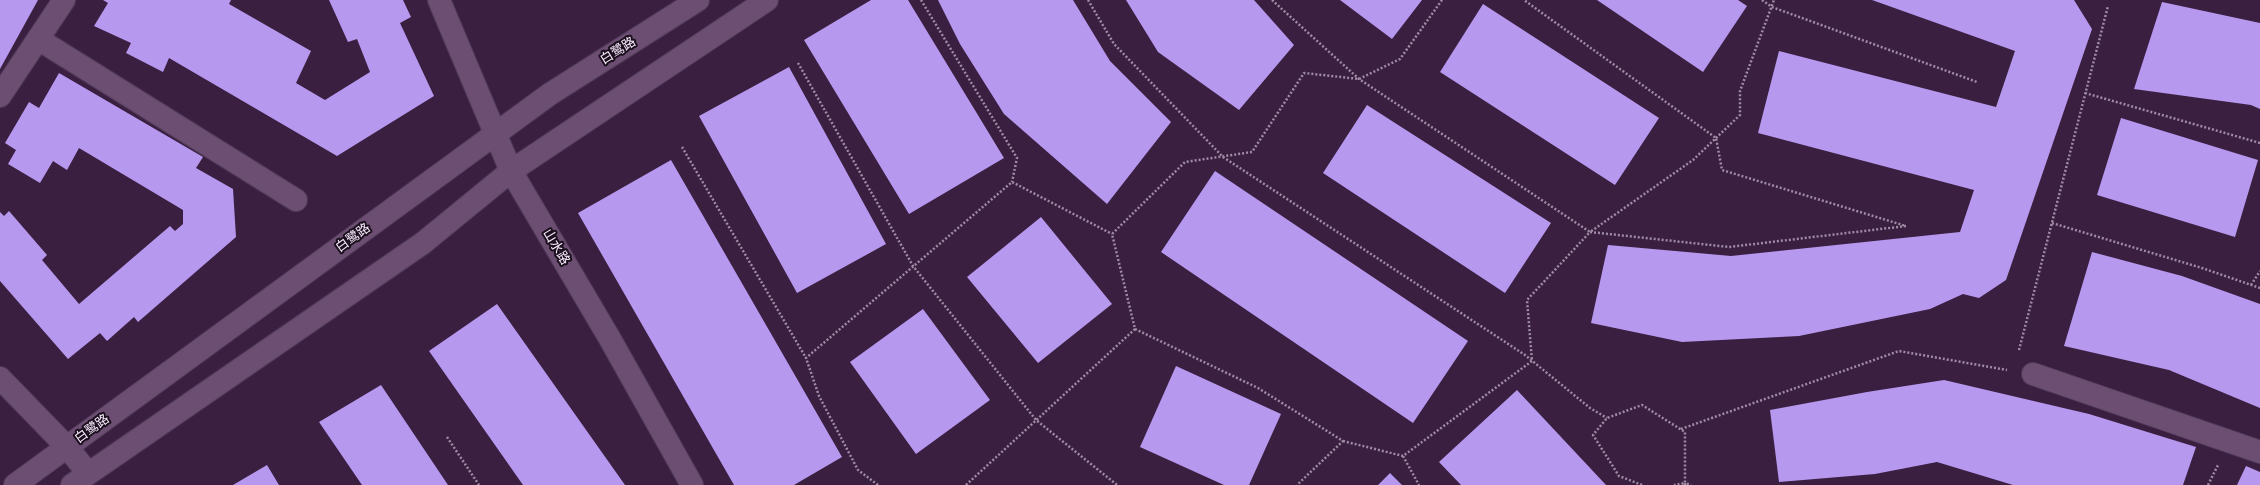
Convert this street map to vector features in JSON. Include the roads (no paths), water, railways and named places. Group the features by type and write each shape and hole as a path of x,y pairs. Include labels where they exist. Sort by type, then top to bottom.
{"street":[{"path":"0,96 64,0"},
{"name":"山水路","path":"439,0 494,136 510,171 610,339 692,485"},
{"name":"白鹭路","path":"15,485 550,94 698,0"},
{"path":"0,378 67,447 80,479 423,243 510,171 767,0"},
{"path":"38,39 296,200"},
{"path":"2023,372 2260,452"}]}
